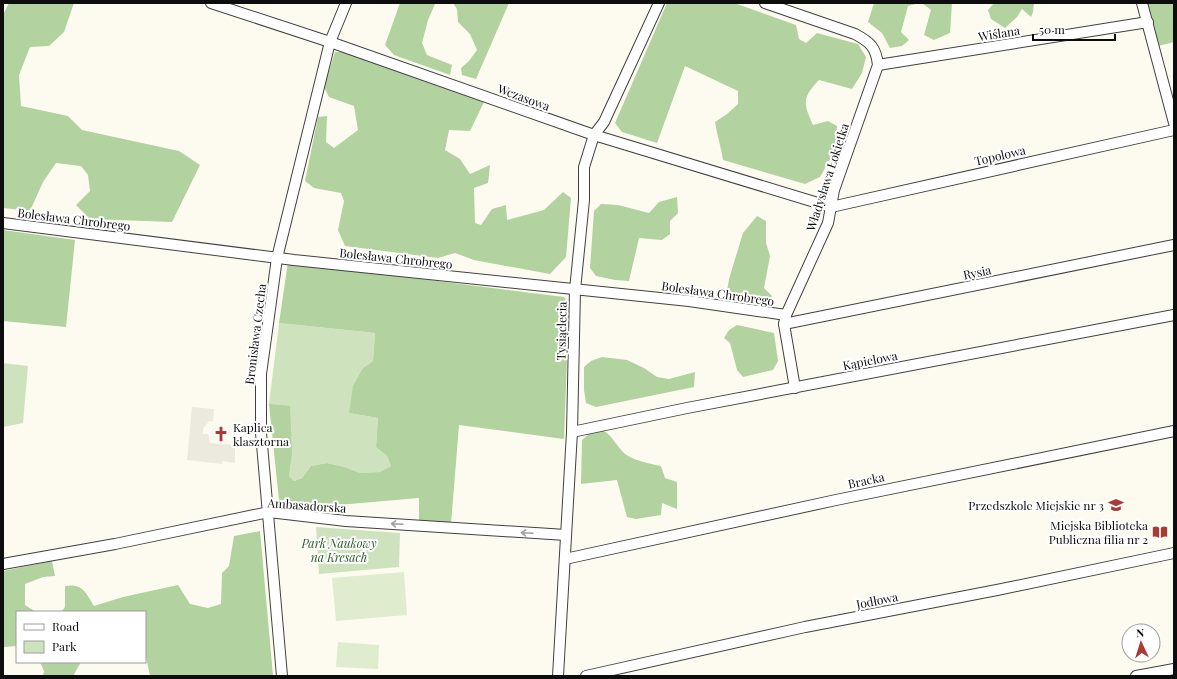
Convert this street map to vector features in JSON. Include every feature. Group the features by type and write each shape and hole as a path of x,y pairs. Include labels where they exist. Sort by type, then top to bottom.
{"street":[{"name":"Wczasowa","path":"211,3 330,42 594,135 831,207"},
{"name":"Bronisława Czecha","path":"282,676 261,433 260,374 277,258 330,42 346,3"},
{"name":"Tysiąclecia","path":"558,676 572,432 575,290 584,200 584,166 594,135 604,122 659,3"},
{"path":"765,3 854,34 867,40 873,47 878,65"},
{"path":"1142,3 1174,123"},
{"name":"Wiślana","path":"878,65 1148,22"},
{"name":"Władysława Łokietka","path":"785,320 828,223 834,190 878,65"},
{"name":"Topolowa","path":"831,207 1174,130"},
{"name":"Bolesława Chrobrego","path":"3,223 277,258 575,290 689,300 785,320"},
{"name":"Rysia","path":"785,320 1174,245"},
{"name":"Kąpielowa","path":"572,432 1174,314"},
{"path":"785,320 795,388"},
{"name":"Bracka","path":"565,559 844,498 1174,431"},
{"name":"Ambasadorska","path":"3,564 115,544 269,512 346,520 566,535"},
{"name":"Jodłowa","path":"586,676 804,627 1174,553"},
{"path":"1136,676 1174,669"}],"green space":[{"path":"9,3 74,3 64,32 49,46 30,47 19,75 21,106 68,116 82,130 179,151 200,165 172,222 90,219 76,205 90,191 88,175 81,166 56,163 43,182 30,211 3,208 3,15"},
{"path":"400,3 443,3 435,4 428,20 422,43 427,55 452,65 450,75 394,55 385,45"},
{"path":"453,3 509,3 476,79 462,75 461,68 469,61 477,50 470,34 458,22 457,9"},
{"path":"667,3 737,4 796,25 799,39 806,43 817,33 858,44 866,57 862,73 852,89 819,80 807,96 807,111 813,125 828,121 837,126 836,149 820,177 805,184 723,160 715,122 738,104 738,91 685,66 657,143 622,132 615,123"},
{"path":"874,3 919,3 908,6 901,32 909,40 902,46 890,48 882,33 868,22"},
{"path":"922,3 952,3 950,33 934,40 924,35 931,10"},
{"path":"994,3 1034,3 1033,12 1031,17 1022,9 1017,17 1005,28 991,19 988,10"},
{"path":"1142,3 1174,3 1174,42 1154,47"},
{"path":"335,52 343,52 485,100 470,131 449,130 445,150 460,159 470,174 490,165 488,183 474,188 475,223 481,225 492,209 506,205 507,220 544,210 563,192 571,198 566,257 550,274 474,260 455,253 438,258 345,246 338,230 344,201 341,193 314,188 305,181 318,117 327,116 326,142 334,148 358,130 354,106 329,97 324,87"},
{"path":"677,197 678,213 670,221 670,234 662,240 639,238 629,281 596,276 590,268 594,211 601,204 618,205 649,213 659,202"},
{"path":"757,216 766,221 766,243 770,256 764,288 772,296 766,305 735,299 727,291 729,279 743,233"},
{"path":"3,230 75,240 66,327 3,321"},
{"path":"288,262 564,297 569,305 564,439 459,425 451,524 419,523 419,498 280,510 269,404 290,406 292,455 289,476 294,481 302,478 311,466 327,463 345,467 360,473 380,472 391,466 387,456 376,447 378,418 349,413 353,386 363,368 373,361 375,333 279,323"},
{"path":"279,323 375,333 373,361 363,368 349,413 378,418 376,447 387,456 391,466 380,472 360,473 345,467 327,463 311,466 302,478 294,481 289,476 292,455 269,404"},
{"path":"737,325 774,333 778,361 773,370 743,377 737,370 730,343 724,338 729,330"},
{"path":"602,357 627,360 644,368 657,377 669,379 695,372 694,387 596,407 586,403 584,390 584,367 591,361"},
{"path":"3,363 28,366 23,423 3,427"},
{"path":"604,431 626,455 641,461 661,466 665,478 677,482 677,509 662,503 661,515 636,519 627,517 617,480 581,484 582,440 591,432"},
{"name":"Park Naukowy na Kresach","path":"316,527 400,533 399,567 319,574"},
{"path":"260,531 273,676 150,676 146,657 146,611 62,611 65,607 65,586 71,585 83,590 94,606 123,597 178,585 190,604 208,608 221,604 222,573 229,566 234,536"},
{"path":"52,561 55,576 43,577 25,584 25,605 34,611 16,611 16,646 4,647 3,571"},
{"path":"404,572 407,615 336,621 332,578"},
{"path":"338,642 379,645 378,669 336,667"},
{"path":"40,663 80,663 73,676 43,676 44,671"}],"shaded area":[{"path":"192,407 214,409 213,422 209,421 203,429 203,434 208,434 210,443 235,445 235,463 223,461 222,464 187,460"}],"place":[{"name":"Kaplica klasztorna","path":"221,434"},
{"name":"Przedszkole Miejskie nr 3","path":"1116,505"},
{"name":"Miejska Biblioteka Publiczna filia nr 2","path":"1160,532"}]}
